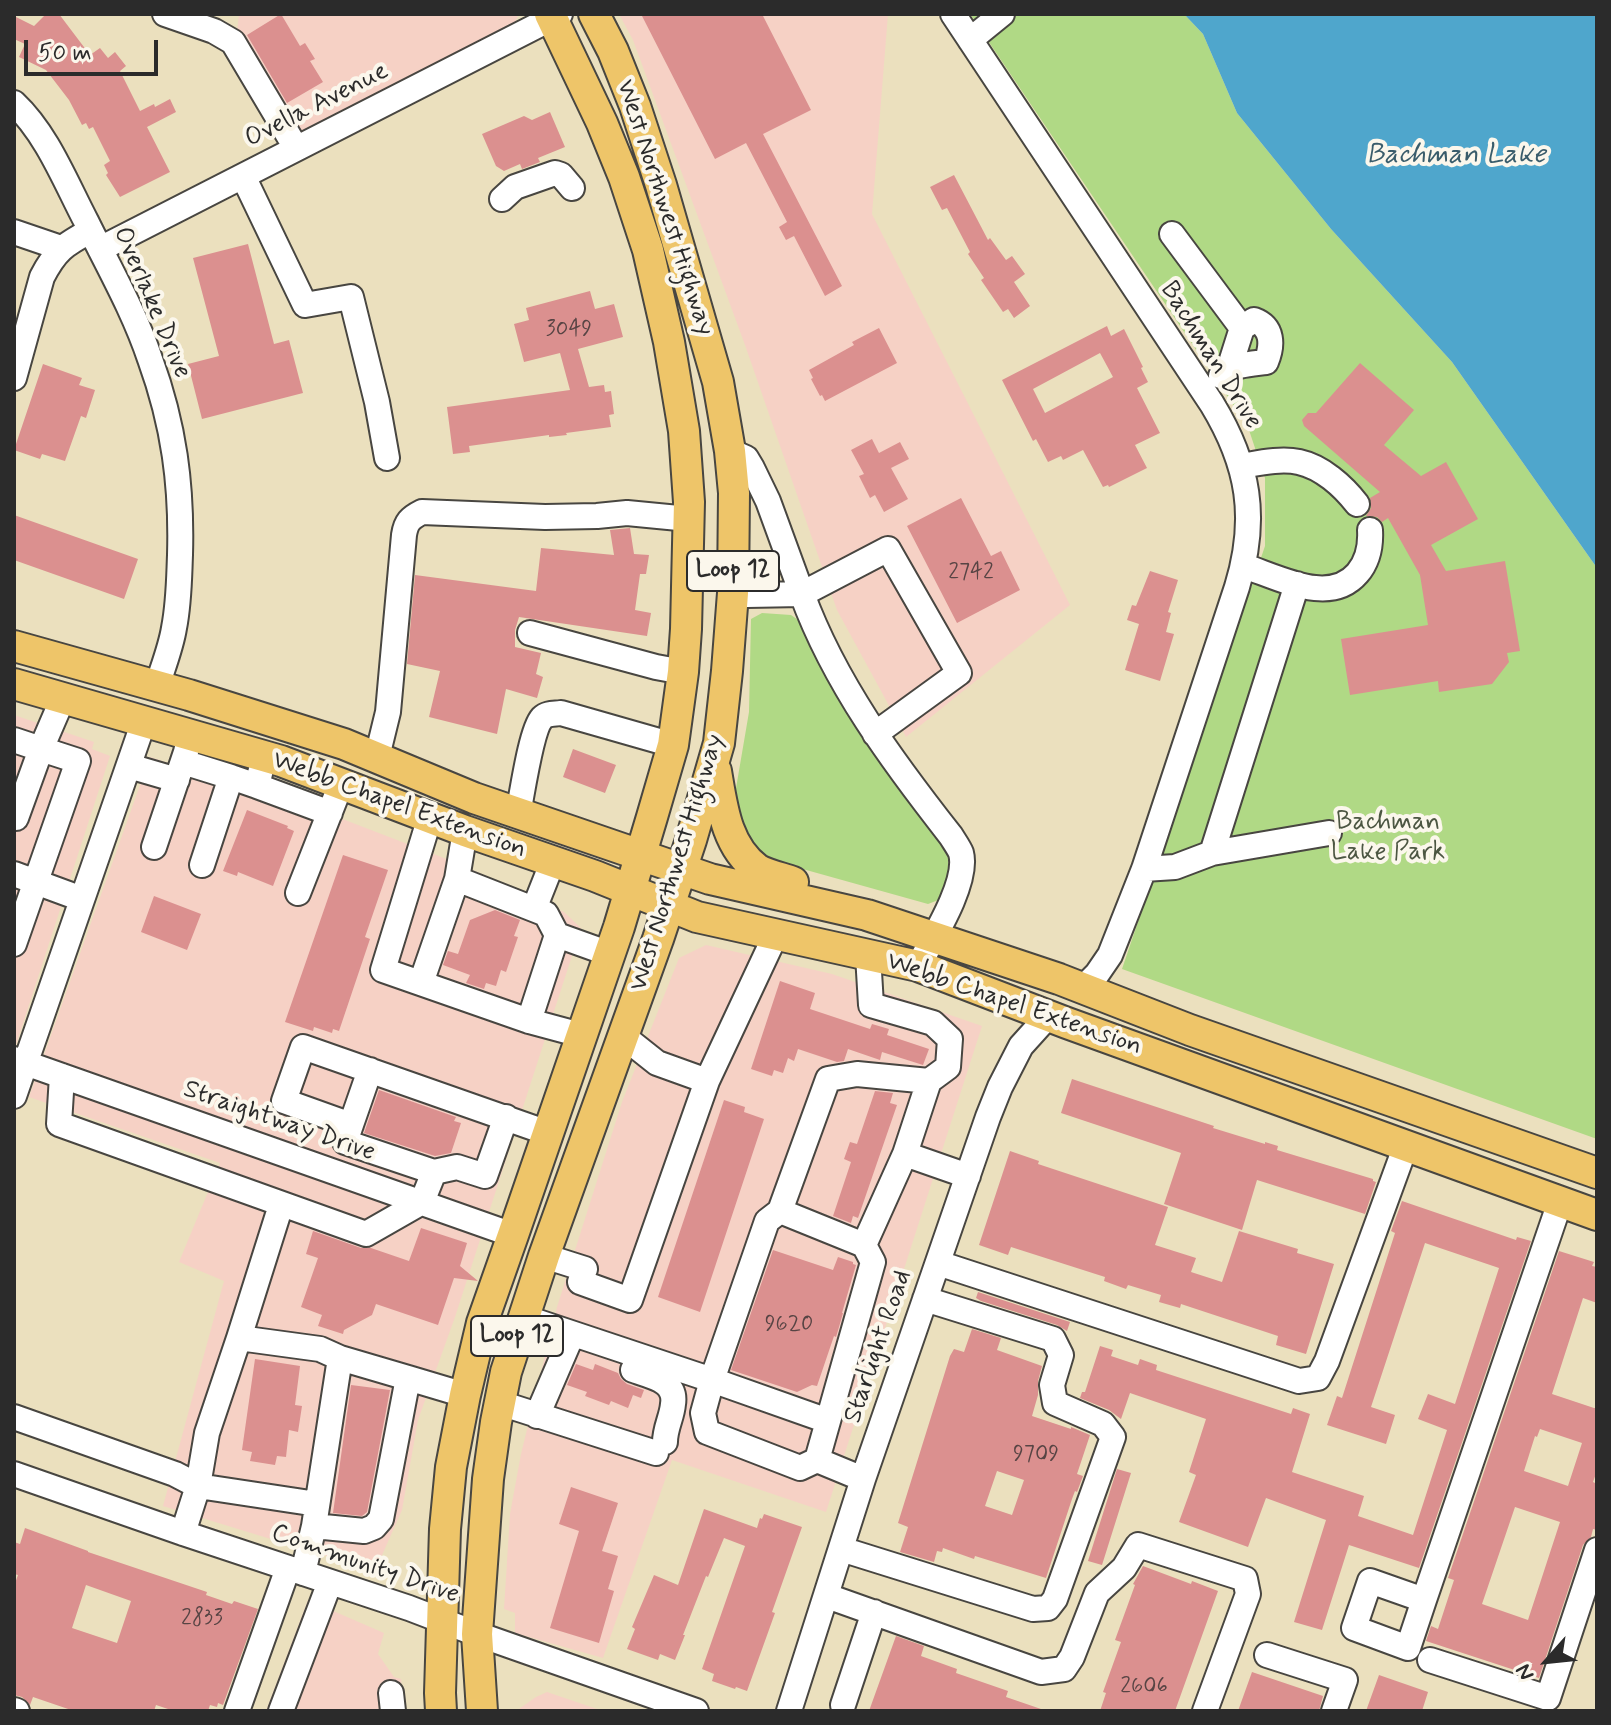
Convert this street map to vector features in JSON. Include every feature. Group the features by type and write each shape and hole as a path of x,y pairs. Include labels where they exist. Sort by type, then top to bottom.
{"main road":[{"name":"West Northwest Highway","path":"482,1711 477,1634 488,1479 506,1372 544,1256 670,906 714,761 723,714 733,593 734,493 730,451 714,368 635,106 594,14"},
{"name":"West Northwest Highway","path":"441,1711 445,1529 451,1467 465,1395 482,1323 630,889 673,745 683,672 689,519 684,431 669,342 648,250 624,177 554,15"},
{"path":"669,342 690,368 704,429 712,441 730,451"},
{"name":"Webb Chapel Extension","path":"14,646 330,739 474,798 710,879 867,915 1083,988 1190,1030 1597,1173"},
{"name":"Webb Chapel Extension","path":"14,684 144,721 183,758 268,768 341,784 630,889 697,917 918,966 1597,1215"},
{"path":"144,721 157,686"},
{"path":"268,768 300,753 356,768 372,763 377,757"},
{"path":"714,761 728,831 741,853 759,870 795,883 832,906"},
{"path":"1049,1015 1083,988"},
{"path":"1406,1145 1420,1110"},
{"path":"544,1256 535,1245 534,1230 556,1160 548,1133"}],"street":[{"path":"165,14 214,31 233,42 296,148"},
{"name":"Bachman Drive","path":"953,14 1204,391 1234,445 1246,484 1249,512 1244,566 1144,869 1110,955 1083,988"},
{"path":"970,40 1002,14"},
{"name":"Ovella Avenue","path":"61,248 95,240 243,176 554,15"},
{"name":"Overlake Drive","path":"14,103 27,115 42,138 95,240 149,356 166,412 180,491 179,598 174,632 157,686"},
{"path":"502,199 515,187 555,173 561,175 572,188"},
{"path":"243,176 305,305 351,297 377,402 387,458"},
{"path":"14,232 61,248 42,277 15,372"},
{"path":"1172,234 1242,328"},
{"path":"1204,391 1229,369 1266,362 1271,350 1269,332 1260,322 1254,320 1242,328 1229,369"},
{"path":"730,451 746,458 752,468 768,501 812,622 841,679 875,734 961,853 962,874 948,911 918,966"},
{"path":"1241,466 1263,462 1301,462 1322,472 1346,490 1357,504"},
{"path":"377,757 388,712 405,524 413,517 422,512 545,517 627,513 689,519"},
{"path":"1244,566 1316,588 1341,585 1356,575 1367,561 1371,546 1370,530"},
{"path":"733,593 802,594 888,549 959,673 875,734"},
{"path":"1212,853 1297,584"},
{"path":"530,633 683,672"},
{"path":"53,833 15,818 63,698"},
{"path":"518,814 535,734 546,714 561,713 673,745"},
{"path":"14,1096 20,1061 82,899 144,721"},
{"path":"14,740 78,761 53,833 25,879 16,932"},
{"path":"129,766 183,758 231,777 268,768 330,813"},
{"path":"154,847 183,758"},
{"path":"202,865 231,777"},
{"path":"298,893 341,784"},
{"path":"430,817 383,970 529,1021 581,1035"},
{"path":"421,983 467,882 465,831"},
{"path":"1144,869 1175,867 1212,853 1329,833"},
{"path":"534,909 553,861"},
{"path":"25,879 82,899"},
{"path":"467,882 546,914 557,935 610,954"},
{"path":"544,1256 585,1269 580,1282 630,1300 707,1081 776,934"},
{"path":"529,1021 557,935"},
{"path":"864,1245 905,1154 929,1081 948,1067 950,1039 933,1023 871,1005 868,955"},
{"name":"Starlight Road","path":"789,1711 863,1479 1000,1087 1021,1046 1049,1015"},
{"path":"623,1036 657,1063 707,1081"},
{"path":"351,1125 284,1101 303,1047 548,1133"},
{"name":"Straightway Drive","path":"20,1061 513,1235"},
{"path":"370,1070 345,1142 434,1172 457,1167 485,1176 506,1117"},
{"path":"863,1479 817,1460 800,1468 707,1432 703,1413 767,1221 780,1211 828,1079 857,1074 929,1081"},
{"path":"62,1076 59,1124 366,1234 422,1202 434,1172"},
{"path":"938,1263 1299,1381 1318,1378 1327,1361 1406,1145"},
{"path":"905,1154 968,1176"},
{"path":"1424,1600 1560,1202"},
{"path":"183,1533 198,1486 207,1433 281,1205"},
{"path":"780,1211 864,1245 873,1262 817,1460"},
{"path":"841,1549 1033,1609 1048,1608 1055,1599 1113,1437 1103,1424 1055,1403 1052,1385 1061,1355 1053,1339 925,1299"},
{"path":"500,1403 537,1416 661,1447 673,1404 671,1390 661,1380 569,1341 523,1317"},
{"path":"239,1338 320,1349 340,1358 465,1395"},
{"path":"569,1341 712,1380 828,1421"},
{"path":"537,1416 569,1341"},
{"path":"237,1711 316,1515 340,1358"},
{"path":"14,1417 175,1474 198,1486 316,1515 364,1531 374,1527 381,1519 408,1378"},
{"name":"Community Drive","path":"17,1482 295,1570 696,1711"},
{"path":"827,1596 1041,1672 1064,1669 1072,1657 1097,1593 1124,1568 1138,1545 1245,1579 1248,1594 1205,1711"},
{"path":"1430,1660 1548,1698 1597,1550"},
{"path":"281,1711 330,1582"},
{"path":"843,1705 874,1612"},
{"path":"1267,1655 1345,1680 1334,1711"}],"shaded area":[{"path":"239,14 519,14 514,24 292,139 237,32"},
{"path":"619,14 888,14 872,214 1070,605 906,737 837,610 745,345 633,40"},
{"path":"14,715 94,742 92,749 110,756 16,1045 14,1044"},
{"path":"150,757 345,820 462,865 564,912 581,928 455,1317 418,1420 402,1510 375,1571 163,1506 224,1281 179,1262 220,1163 29,1097"},
{"path":"706,945 832,974 982,1026 826,1512 672,1460 603,1658 515,1633 515,1613 504,1609 510,1514 521,1454 557,1307 622,1102 679,958"},
{"path":"308,1600 384,1633 378,1654 394,1677 401,1679 404,1711 266,1711"},
{"path":"547,1692 603,1711 516,1711"}],"green space":[{"name":"Bachman Lake Park","path":"970,14 1184,14 1203,34 1237,113 1331,229 1452,362 1597,568 1597,1139 1122,969 1265,546 1265,478 1248,427"},
{"path":"762,613 791,615 804,624 946,847 950,871 941,899 928,904 774,861 754,847 739,823 735,794 749,712 751,619"}],"water":[{"name":"Bachman Lake","path":"1184,14 1597,14 1597,568 1452,362 1331,229 1237,113 1203,34"}],"building":[{"path":"46,14 59,14 90,55 100,48 108,58 115,52 126,66 120,71 140,111 170,99 176,112 147,127 170,172 120,197 106,175 104,165 110,161 93,127 89,129 86,123 82,125 69,100 46,70 19,57 25,44 14,39 14,16 34,26"},
{"path":"281,14 300,46 305,43 315,59 310,61 323,82 287,103 247,35"},
{"path":"641,14 762,14 811,110 763,134 842,286 825,296 794,236 786,240 779,227 787,222 746,143 715,159"},
{"path":"550,112 565,147 538,158 540,162 522,169 520,164 504,171 496,166 482,134 524,116 532,120"},
{"path":"954,175 988,240 990,238 1006,260 1012,256 1025,274 1014,282 1030,306 1014,318 1008,309 1003,312 981,280 984,278 968,254 970,252 947,208 942,210 930,187"},
{"path":"248,244 274,344 289,340 303,393 202,419 188,364 219,356 193,258"},
{"path":"590,291 595,309 614,304 623,337 578,349 589,387 604,385 605,392 611,391 614,414 609,415 611,427 469,446 470,452 453,454 447,407 570,390 560,353 524,362 514,324 529,320 526,308"},
{"path":"1107,326 1111,336 1124,329 1148,382 1137,388 1160,433 1135,445 1147,468 1103,487 1083,450 1063,460 1061,456 1048,462 1036,439 1033,441 1002,380","holes":["1100,353 1113,377 1045,413 1033,389"]},
{"path":"879,328 897,363 825,401 809,370"},
{"path":"1360,363 1414,410 1384,445 1421,476 1446,462 1478,519 1431,545 1446,571 1505,561 1520,651 1507,653 1509,662 1492,684 1439,692 1438,681 1350,695 1341,639 1428,625 1420,575 1388,518 1382,522 1377,517 1366,516 1371,508 1370,498 1380,492 1304,426 1302,420 1308,413 1316,413"},
{"path":"43,364 82,378 79,385 95,390 86,418 81,416 65,461 42,454 40,459 14,450"},
{"path":"872,439 879,453 900,442 909,459 891,468 908,499 884,512 875,495 870,498 859,476 864,474 851,450"},
{"path":"961,498 991,556 1001,551 1020,590 957,623 907,526"},
{"path":"14,515 138,559 124,599 14,560"},
{"path":"630,528 634,554 649,555 646,574 640,574 635,610 651,613 647,636 519,617 515,647 541,653 536,674 543,677 537,698 506,689 497,734 429,717 440,671 407,664 415,575 536,591 541,548 614,555 610,530"},
{"path":"1150,571 1178,580 1168,612 1171,613 1166,632 1174,634 1160,681 1125,670 1139,624 1127,620"},
{"path":"573,749 616,765 605,793 563,777"},
{"path":"247,810 294,831 273,886 238,872 237,876 223,871"},
{"path":"343,855 388,870 365,937 370,939 339,1031 333,1029 332,1033 314,1027 313,1031 285,1022"},
{"path":"154,896 201,914 187,950 141,932"},
{"path":"495,910 520,920 514,936 518,937 506,972 501,970 496,986 486,983 484,989 466,983 470,975 443,965 448,951 458,954 470,920"},
{"path":"780,981 815,993 810,1009 870,1029 872,1024 889,1029 887,1035 929,1049 923,1065 882,1052 880,1060 848,1049 844,1061 837,1062 798,1049 794,1061 788,1058 783,1073 774,1070 772,1076 751,1069"},
{"path":"1072,1079 1213,1128 1278,1146 1277,1150 1373,1179 1376,1182 1365,1214 1257,1180 1242,1230 1164,1204 1181,1153 1061,1113"},
{"path":"379,1090 456,1117 454,1121 461,1123 451,1153 435,1156 364,1133"},
{"path":"875,1091 893,1093 890,1103 897,1105 858,1218 853,1216 851,1223 833,1216 851,1162 844,1159 850,1142 857,1144"},
{"path":"724,1100 745,1107 744,1112 764,1119 700,1312 658,1297"},
{"path":"1010,1151 1039,1161 1038,1164 1168,1207 1155,1245 1196,1258 1191,1272 1222,1282 1239,1231 1334,1264 1306,1354 1276,1345 1278,1336 1181,1304 1180,1308 1159,1302 1161,1295 1128,1285 1126,1289 1104,1281 1105,1277 1011,1247 1008,1255 979,1245"},
{"path":"1402,1201 1516,1240 1517,1237 1531,1241 1419,1568 1349,1545 1322,1630 1294,1622 1326,1520 1266,1498 1248,1547 1179,1522 1196,1475 1189,1472 1206,1419 1130,1393 1121,1419 1109,1410 1080,1398 1085,1392 1100,1346 1113,1350 1111,1356 1138,1365 1140,1359 1157,1365 1156,1370 1291,1414 1293,1408 1310,1414 1292,1472 1364,1496 1358,1516 1413,1535 1447,1430 1418,1419 1428,1394 1455,1404 1499,1268 1425,1243 1371,1407 1395,1415 1386,1444 1327,1425 1337,1396 1342,1398 1395,1233 1391,1231"},
{"path":"421,1228 467,1243 460,1266 478,1281 454,1278 438,1325 376,1304 372,1315 344,1330 343,1334 318,1326 322,1315 301,1307 318,1258 306,1254 313,1231 409,1261"},
{"path":"773,1250 833,1270 838,1257 856,1265 836,1337 817,1386 797,1392 731,1370"},
{"path":"1559,1251 1594,1262 1592,1266 1597,1267 1597,1303 1583,1298 1552,1394 1597,1408 1597,1471 1593,1482 1597,1484 1597,1530 1593,1529 1591,1537 1583,1545 1539,1678 1426,1641 1431,1626 1438,1629 1454,1580 1448,1578","holes":["1540,1429 1582,1443 1568,1486 1524,1471","1515,1507 1560,1522 1528,1620 1482,1604"]},
{"path":"978,1292 1070,1322 1067,1331 981,1301 976,1298"},
{"path":"972,1329 1001,1338 997,1350 1042,1366 1032,1416 1090,1435 1077,1474 1083,1476 1072,1499 1046,1578 943,1548 942,1552 937,1551 934,1562 900,1552 908,1527 898,1523 950,1356 954,1349 964,1352","holes":["997,1471 1024,1480 1012,1515 985,1506"]},
{"path":"255,1359 300,1366 295,1405 302,1406 298,1432 289,1430 286,1457 277,1456 275,1465 250,1461 252,1452 242,1450"},
{"path":"576,1364 593,1370 595,1364 618,1373 627,1384 644,1390 641,1398 633,1395 628,1408 585,1396 587,1392 567,1385"},
{"path":"351,1385 390,1390 367,1512 362,1516 333,1513"},
{"path":"1117,1469 1131,1473 1102,1565 1088,1561"},
{"path":"571,1487 618,1503 602,1551 618,1556 608,1589 614,1591 599,1643 550,1628 579,1531 559,1524"},
{"path":"704,1509 757,1528 764,1514 802,1527 747,1691 712,1681 714,1674 702,1669 745,1546 724,1538 706,1576 675,1660 660,1654 658,1660 627,1649 635,1629 632,1627 654,1575 678,1585"},
{"path":"25,1528 207,1592 206,1595 258,1609 223,1705 210,1705 208,1711 174,1711 156,1705 154,1711 74,1711 33,1697 30,1705 22,1697 14,1695 14,1586 18,1575 14,1574 14,1542 20,1544","holes":["86,1585 131,1601 117,1643 72,1628"]},
{"path":"1143,1566 1218,1591 1175,1711 1100,1711 1106,1693 1103,1692 1121,1642 1115,1640 1133,1584"},
{"path":"896,1636 924,1646 921,1656 957,1669 956,1673 1008,1691 1006,1697 1040,1711 869,1711"},
{"path":"1252,1672 1323,1696 1319,1711 1238,1711"},
{"path":"1379,1675 1428,1692 1422,1711 1366,1711"}]}
